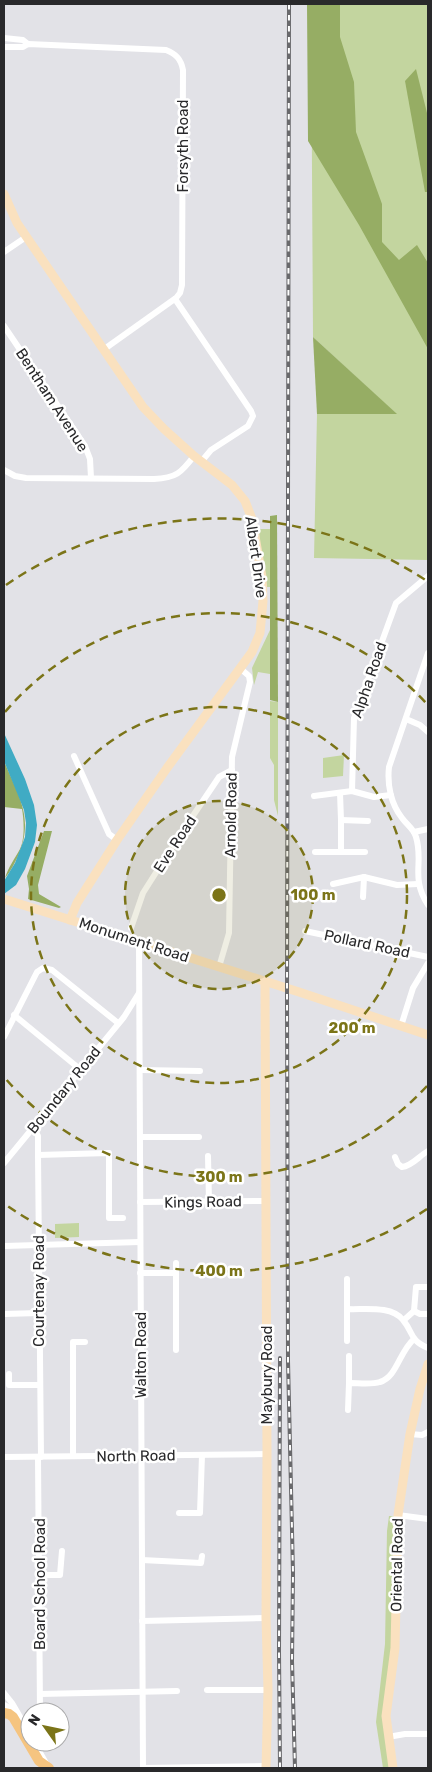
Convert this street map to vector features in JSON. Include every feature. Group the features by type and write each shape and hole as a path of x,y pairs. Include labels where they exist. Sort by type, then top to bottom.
{"main road":[{"path":"4,1713 13,1717 39,1761 49,1768"}],"street":[{"name":"Forsyth Road","path":"4,38 23,40 28,44"},
{"name":"Forsyth Road","path":"4,47 23,47 28,44 166,50 176,54 184,70 182,285 180,293 175,299"},
{"name":"Albert Drive","path":"4,194 11,212 26,237 132,393 149,414 198,459 239,491 252,519 262,577 263,618 258,641 241,669 167,768 117,840 78,903 70,920"},
{"path":"4,252 26,237"},
{"path":"4,470 15,476 26,478 167,478 184,470 248,426 252,416 246,404 175,299 103,350"},
{"name":"Bentham Avenue","path":"4,326 85,446 90,459 91,478"},
{"name":"Alpha Road","path":"352,792 354,718 396,604 428,576"},
{"path":"428,653 389,766 388,785 399,814 414,832 418,843 418,884 421,894 428,905"},
{"name":"Arnold Road","path":"219,966 229,932 232,770 235,741 250,682 249,676 241,669"},
{"path":"406,719 420,725 428,732"},
{"path":"74,756 109,834 117,840"},
{"name":"Eve Road","path":"130,928 143,893 176,841 218,777 232,770"},
{"path":"314,796 352,792 374,797 391,795"},
{"path":"340,793 341,852"},
{"path":"341,820 368,822"},
{"path":"414,832 428,828"},
{"path":"316,852 365,852"},
{"path":"333,884 364,877 397,885 418,884"},
{"path":"363,897 364,877"},
{"name":"Monument Road","path":"4,899 219,966 428,1035"},
{"name":"Pollard Road","path":"305,931 428,957"},
{"name":"Walton Road","path":"139,942 143,1768"},
{"path":"401,1026 410,994 425,975 428,963"},
{"path":"4,1037 38,970 46,968 52,970 118,1023"},
{"name":"Maybury Road","path":"265,981 267,1201 266,1618 268,1690 266,1767"},
{"name":"Boundary Road","path":"4,1163 124,1017 140,992"},
{"path":"124,1017 132,1013 140,1016"},
{"path":"14,1015 80,1070"},
{"path":"140,1070 200,1071"},
{"name":"Courtenay Road","path":"33,1127 38,1136 39,1457"},
{"path":"140,1137 200,1137"},
{"path":"395,1157 398,1164 402,1167 408,1166 428,1150"},
{"path":"38,1155 109,1153 109,1218 123,1218"},
{"path":"208,1156 208,1202"},
{"name":"Kings Road","path":"140,1202 267,1201"},
{"path":"4,1246 140,1242"},
{"path":"176,1263 176,1273 180,1288 178,1347"},
{"path":"140,1273 176,1273"},
{"path":"347,1279 347,1341"},
{"path":"404,1320 414,1310 416,1287 428,1287"},
{"path":"347,1309 390,1311 404,1320 414,1339 428,1348"},
{"path":"414,1310 420,1314 428,1314"},
{"path":"4,1314 39,1313"},
{"path":"348,1383 378,1383 386,1380 394,1371 405,1348 414,1339"},
{"path":"73,1456 73,1342 85,1342"},
{"path":"348,1410 349,1356"},
{"name":"Oriental Road","path":"393,1768 386,1716 395,1642 398,1515 410,1434 420,1389 428,1364"},
{"path":"8,1374 9,1385 39,1386"},
{"path":"410,1434 422,1435 428,1432"},
{"name":"North Road","path":"4,1458 267,1454"},
{"path":"179,1513 200,1513 202,1455"},
{"name":"Board School Road","path":"39,1457 40,1702"},
{"path":"398,1515 428,1520"},
{"path":"39,1574 60,1575 62,1551"},
{"path":"142,1560 201,1563 202,1556"},
{"path":"142,1621 266,1618"},
{"path":"207,1690 268,1690"},
{"path":"40,1694 177,1691"},
{"path":"4,1693 20,1718"},
{"path":"4,1705 15,1710"},
{"path":"388,1737 405,1734 428,1734"},
{"path":"40,1752 49,1768"},
{"path":"143,1768 266,1767"}],"green space":[{"path":"307,4 340,4 340,37 354,82 356,132 382,204 382,242 399,260 417,245 428,263 428,349 359,225 308,141"},
{"path":"311,4 428,4 428,560 314,558 317,414 396,414 313,337"},
{"path":"416,69 428,117 428,192 425,192 405,81"},
{"path":"313,337 397,414 317,414"},
{"path":"277,515 278,702 270,700 270,516"},
{"path":"259,529 270,529 270,587 267,587 260,549"},
{"path":"270,630 270,674 258,672 254,685 252,668"},
{"path":"270,701 278,702 278,816 274,800 274,765 270,758"},
{"path":"344,755 343,776 323,778 323,758"},
{"path":"4,761 19,796 25,817 25,829 22,843 24,829 22,809 4,807"},
{"path":"44,831 52,831 38,885 39,894 61,907 59,908 28,899 27,876"},
{"path":"21,846 19,854 5,878 10,867"},
{"path":"79,1223 79,1237 55,1238 55,1224"},
{"path":"389,1516 395,1516 394,1636 383,1715 391,1768 383,1768 376,1722 385,1644 387,1531"}],"water":[{"path":"4,733 25,779 34,805 37,825 35,842 25,869 16,885 4,894 4,881 15,863 25,837 26,823 24,810 4,761"}],"railway":[{"path":"289,4 288,1361 295,1768"},
{"path":"280,1358 280,1768"}]}
